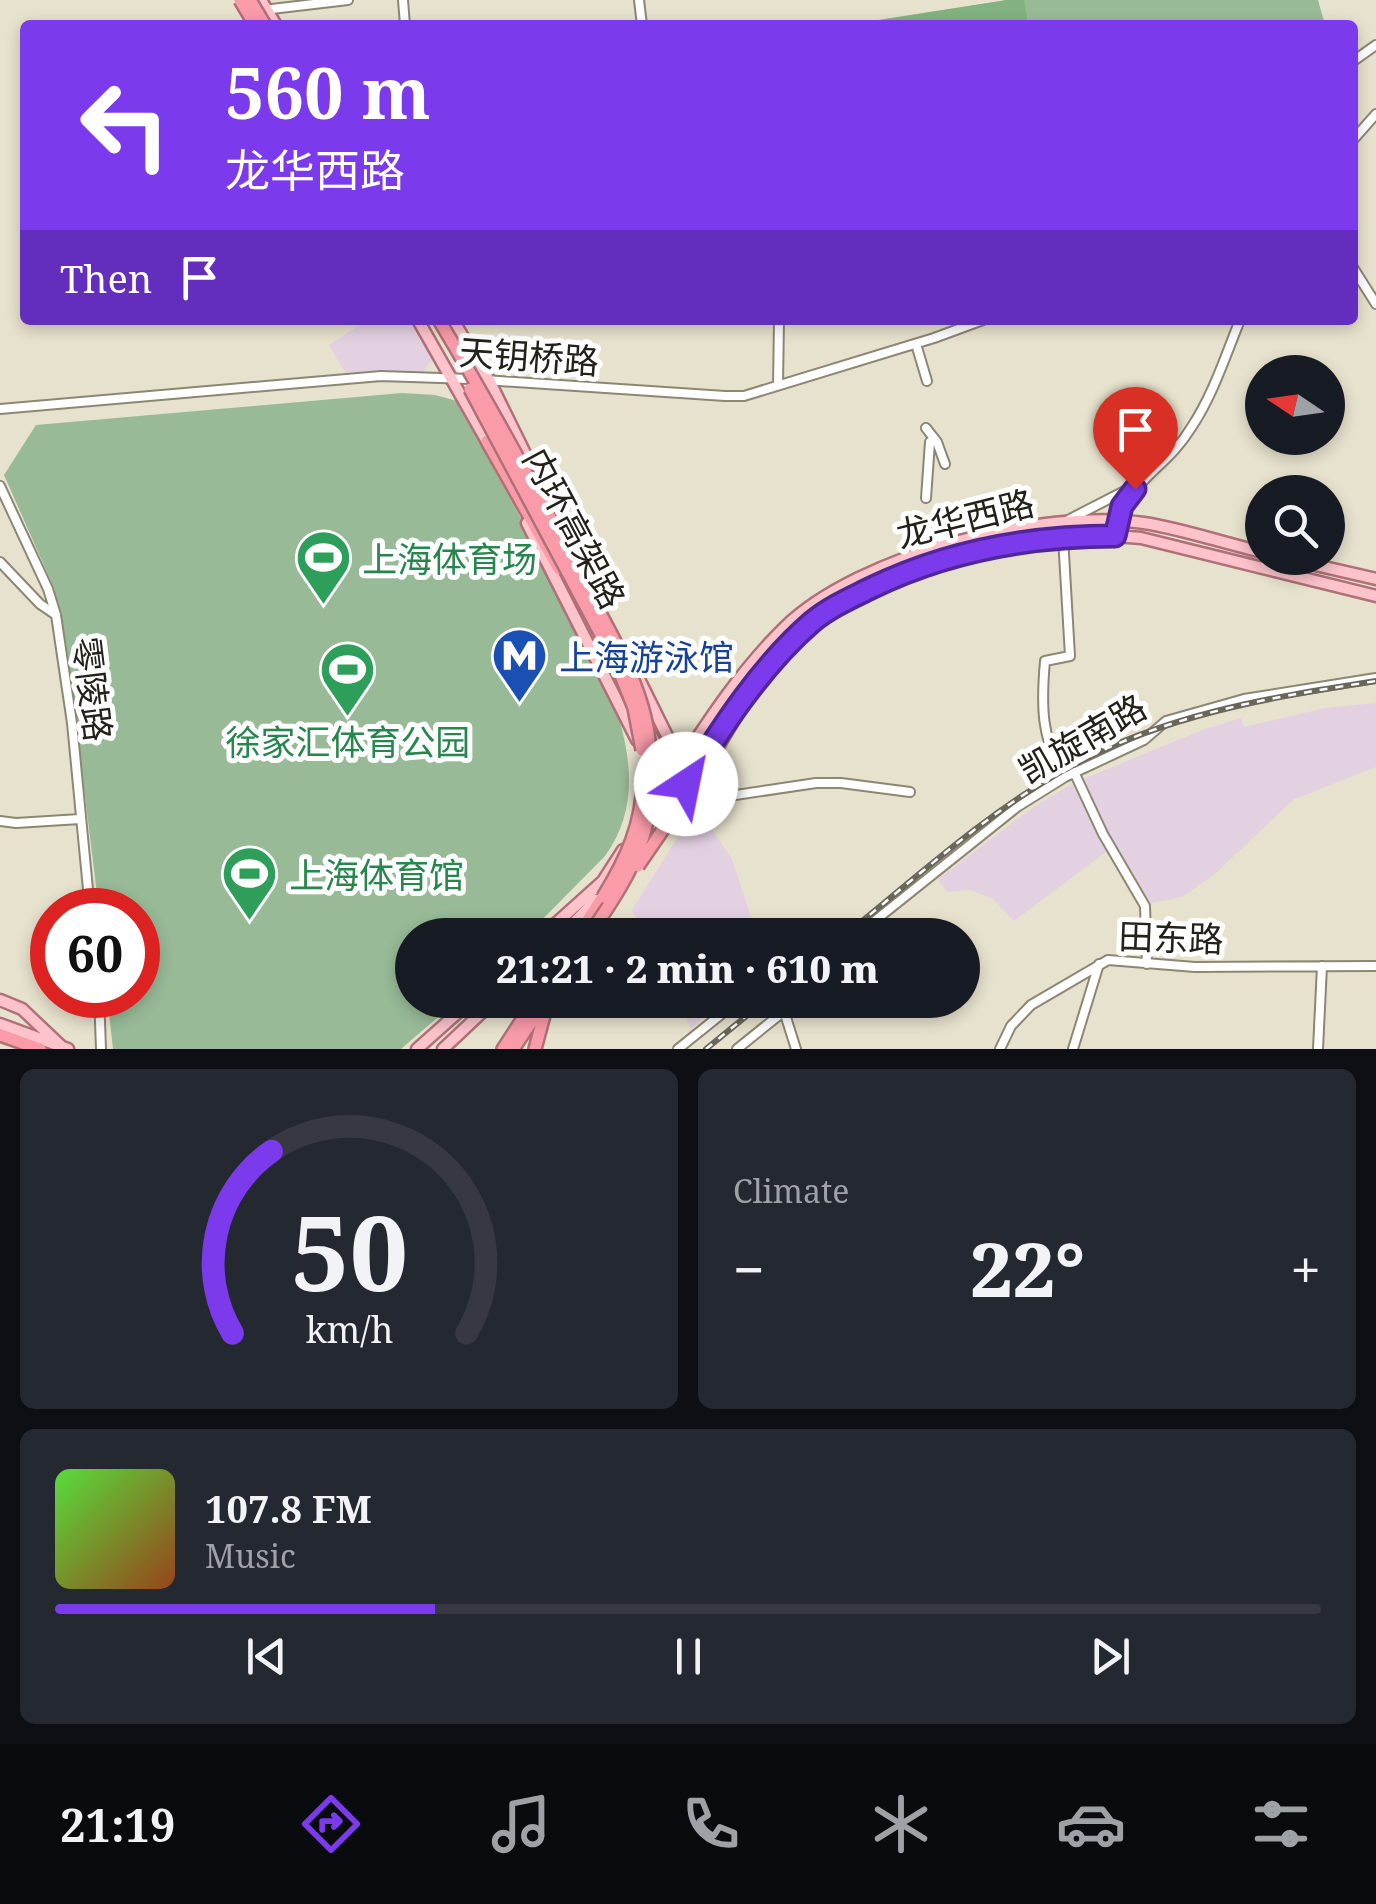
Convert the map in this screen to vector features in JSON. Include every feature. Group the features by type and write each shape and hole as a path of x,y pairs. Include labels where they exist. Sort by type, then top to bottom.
{"highway":[{"name":"内环高架路","path":"434,325 616,662 634,708 642,746 643,787 638,822 615,878 589,918"},
{"name":"内环高架路","path":"442,325 561,538 623,658 643,708 650,762 648,819 632,865 600,918"},
{"path":"488,441 583,610 594,620"},
{"path":"611,902 705,768 754,685"},
{"path":"503,1049 523,1018"},
{"path":"513,1049 535,1018"},
{"path":"535,1049 542,1018"},
{"path":"0,1039 20,1049"},
{"path":"0,1039 40,1049"}],"main road":[{"path":"421,325 488,441 503,457 664,759 686,784"},
{"path":"456,325 489,380 664,729 676,754 676,771"},
{"path":"488,441 495,464 578,627 665,788"},
{"name":"龙华西路","path":"562,918 603,881 732,686 807,608 836,590 929,549 983,535 1063,523 1143,523 1245,548"},
{"name":"龙华西路","path":"580,918 631,861 754,685 797,636 841,602 931,563 1023,541 1115,536 1141,538 1376,596"},
{"path":"1345,572 1376,579"},
{"path":"0,1000 22,1009 65,1048"},
{"path":"417,1049 452,1018"},
{"path":"443,1049 475,1018"},
{"path":"0,1024 65,1048"}],"street":[{"path":"264,4 348,0"},
{"path":"1358,134 1376,114"},
{"path":"1358,276 1376,304"},
{"path":"778,385 779,325"},
{"name":"天钥桥路","path":"0,410 356,378 450,378 744,396 969,325"},
{"path":"1115,536 1128,498 1192,427 1238,325"},
{"path":"916,344 927,381"},
{"path":"926,428 938,442 945,464"},
{"path":"926,498 930,442"},
{"path":"1063,523 1144,480"},
{"name":"零陵路","path":"0,486 40,570 56,615 72,723 88,888"},
{"path":"932,533 948,544"},
{"path":"1062,537 1070,656 1045,662 1042,707 1050,751 1070,774 1145,906 1146,964"},
{"path":"0,562 40,604 56,615"},
{"path":"18,580 40,570"},
{"name":"凯旋南路","path":"878,918 994,823 1070,774 1140,742 1162,723 1273,693 1376,678"},
{"path":"686,784 710,796 816,783 910,792"},
{"path":"0,821 80,819"},
{"name":"田东路","path":"1000,1049 1011,1026 1031,1005 1108,960 1195,967 1376,966"},
{"path":"1074,1049 1098,964"},
{"path":"1318,1049 1322,966"},
{"path":"100,1018 102,1049"},
{"path":"678,1049 717,1018"},
{"path":"737,1049 775,1018"},
{"path":"786,1018 796,1049"}],"shaded area":[{"path":"359,325 417,325 432,359 424,371 345,372 329,345"},
{"path":"1376,703 1376,767 1293,800 1215,874 1182,897 1151,903 1109,834 1083,779 1241,718 1244,727 1325,708"},
{"path":"1072,784 1106,852 1014,921 993,899 970,890 947,892 938,879 1032,808"},
{"path":"686,824 712,830 732,859 751,918 636,918 632,910"},
{"path":"686,1018 703,1018 691,1028"}],"green space":[{"path":"1007,0 1318,0 1324,20 877,20"},
{"path":"1024,0 1027,20 881,20"},
{"name":"徐家汇体育公园","path":"402,393 457,401 535,544 620,722 629,791 622,824 605,856 544,918 395,918 395,1018 437,1018 401,1049 113,1049 110,1018 160,1018 160,888 96,888 66,642 54,588 4,475 36,425"},
{"path":"1134,401 1135,429 1107,430 1106,402"}],"railway":[{"path":"866,918 1006,807 1101,751 1216,711 1376,681"},
{"path":"706,1049 744,1018"}],"place":[{"name":"上海体育场","path":"323,607"},
{"name":"上海游泳馆","path":"520,705"},
{"name":"徐家汇体育公园","path":"348,719"},
{"name":"上海体育馆","path":"250,923"}],"route":[{"path":"686,784 754,685 797,636 841,602 931,563 982,550 1023,541 1115,536 1122,506 1135,489"}]}
